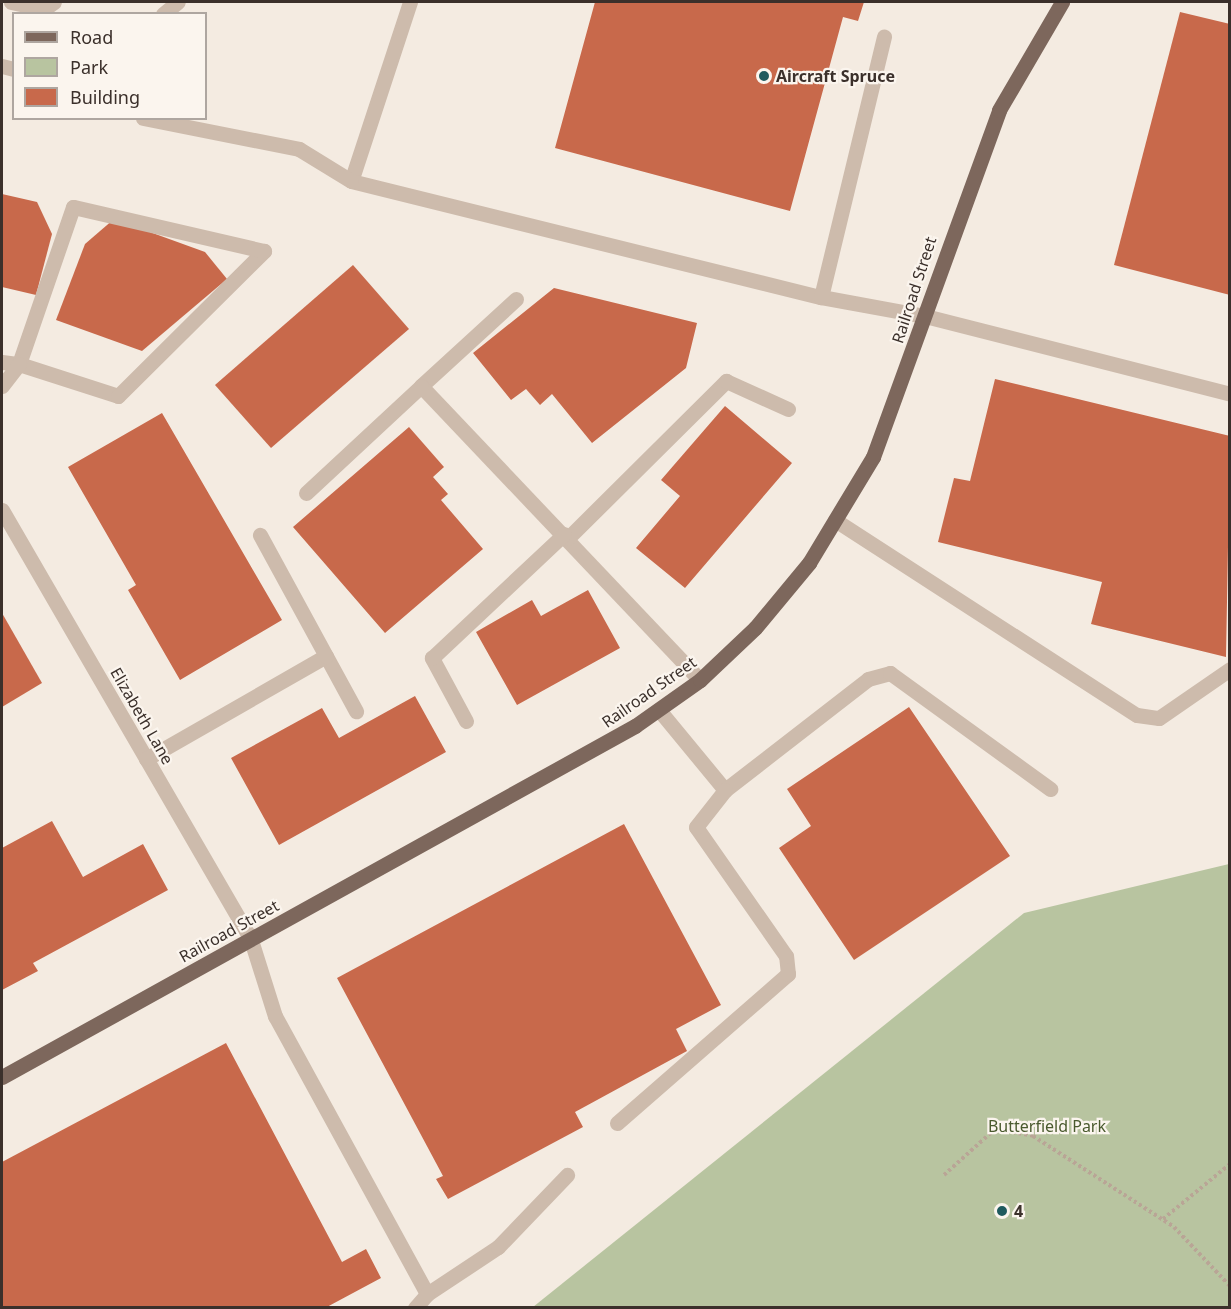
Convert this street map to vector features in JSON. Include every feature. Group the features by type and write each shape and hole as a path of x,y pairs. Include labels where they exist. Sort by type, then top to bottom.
{"main road":[{"name":"Railroad Street","path":"2,1077 579,760 659,710 700,680 755,628 809,563 873,458 999,110 1062,2"}],"street":[{"path":"11,2 49,8"},
{"path":"166,12 178,2"},
{"path":"351,181 410,2"},
{"path":"821,297 884,36"},
{"path":"153,120 299,149 351,181 821,297 925,315 1230,394"},
{"path":"2,362 19,364 118,396 264,251 73,207 19,364 2,386"},
{"path":"306,493 516,299"},
{"path":"466,722 432,658 566,536 726,381 788,409"},
{"path":"422,386 700,680"},
{"name":"Elizabeth Lane","path":"2,510 251,940 275,1016 427,1294"},
{"path":"835,520 1137,715 1159,718 1230,669"},
{"path":"260,535 356,711"},
{"path":"146,759 326,656"},
{"path":"617,1123 788,974 786,956 696,827 725,790 868,679 890,673 1050,789"},
{"path":"659,710 725,790"},
{"path":"415,1308 427,1294 498,1246 567,1175"}],"path":[{"path":"944,1175 995,1129 1033,1137 1163,1219 1230,1286"},
{"path":"1163,1219 1230,1164"}],"green space":[{"name":"Butterfield Park","path":"1229,864 1229,1307 533,1307 1024,913"}],"building":[{"path":"595,2 864,2 858,21 843,17 790,211 555,148"},
{"path":"1180,12 1230,24 1230,295 1114,265"},
{"path":"2,194 37,202 52,234 36,295 2,287"},
{"path":"114,219 205,252 227,279 142,351 56,320 85,244"},
{"path":"353,265 409,329 271,448 215,385"},
{"path":"554,288 697,323 686,368 592,443 552,394 540,405 526,389 511,400 473,353"},
{"path":"995,379 1230,436 1226,657 1091,624 1102,582 938,542 954,478 970,481"},
{"path":"725,406 792,463 685,588 636,548 680,496 661,480"},
{"path":"162,413 282,620 180,680 128,590 136,585 68,467"},
{"path":"409,427 444,467 433,477 448,494 441,500 483,549 385,633 293,527"},
{"path":"588,590 620,648 517,705 476,632 532,600 541,616"},
{"path":"2,613 42,683 2,707"},
{"path":"415,696 446,752 279,845 231,758 322,708 339,738"},
{"path":"909,707 1010,856 854,960 779,848 811,826 787,789"},
{"path":"52,821 83,877 143,844 168,890 33,963 38,971 2,990 2,848"},
{"path":"624,824 721,1005 676,1029 687,1051 575,1112 583,1127 448,1199 436,1179 443,1176 337,978"},
{"path":"226,1043 342,1262 366,1249 381,1278 325,1308 2,1308 2,1162"}],"place":[{"name":"Aircraft Spruce","path":"764,76"},
{"name":"4","path":"1002,1211"}]}
